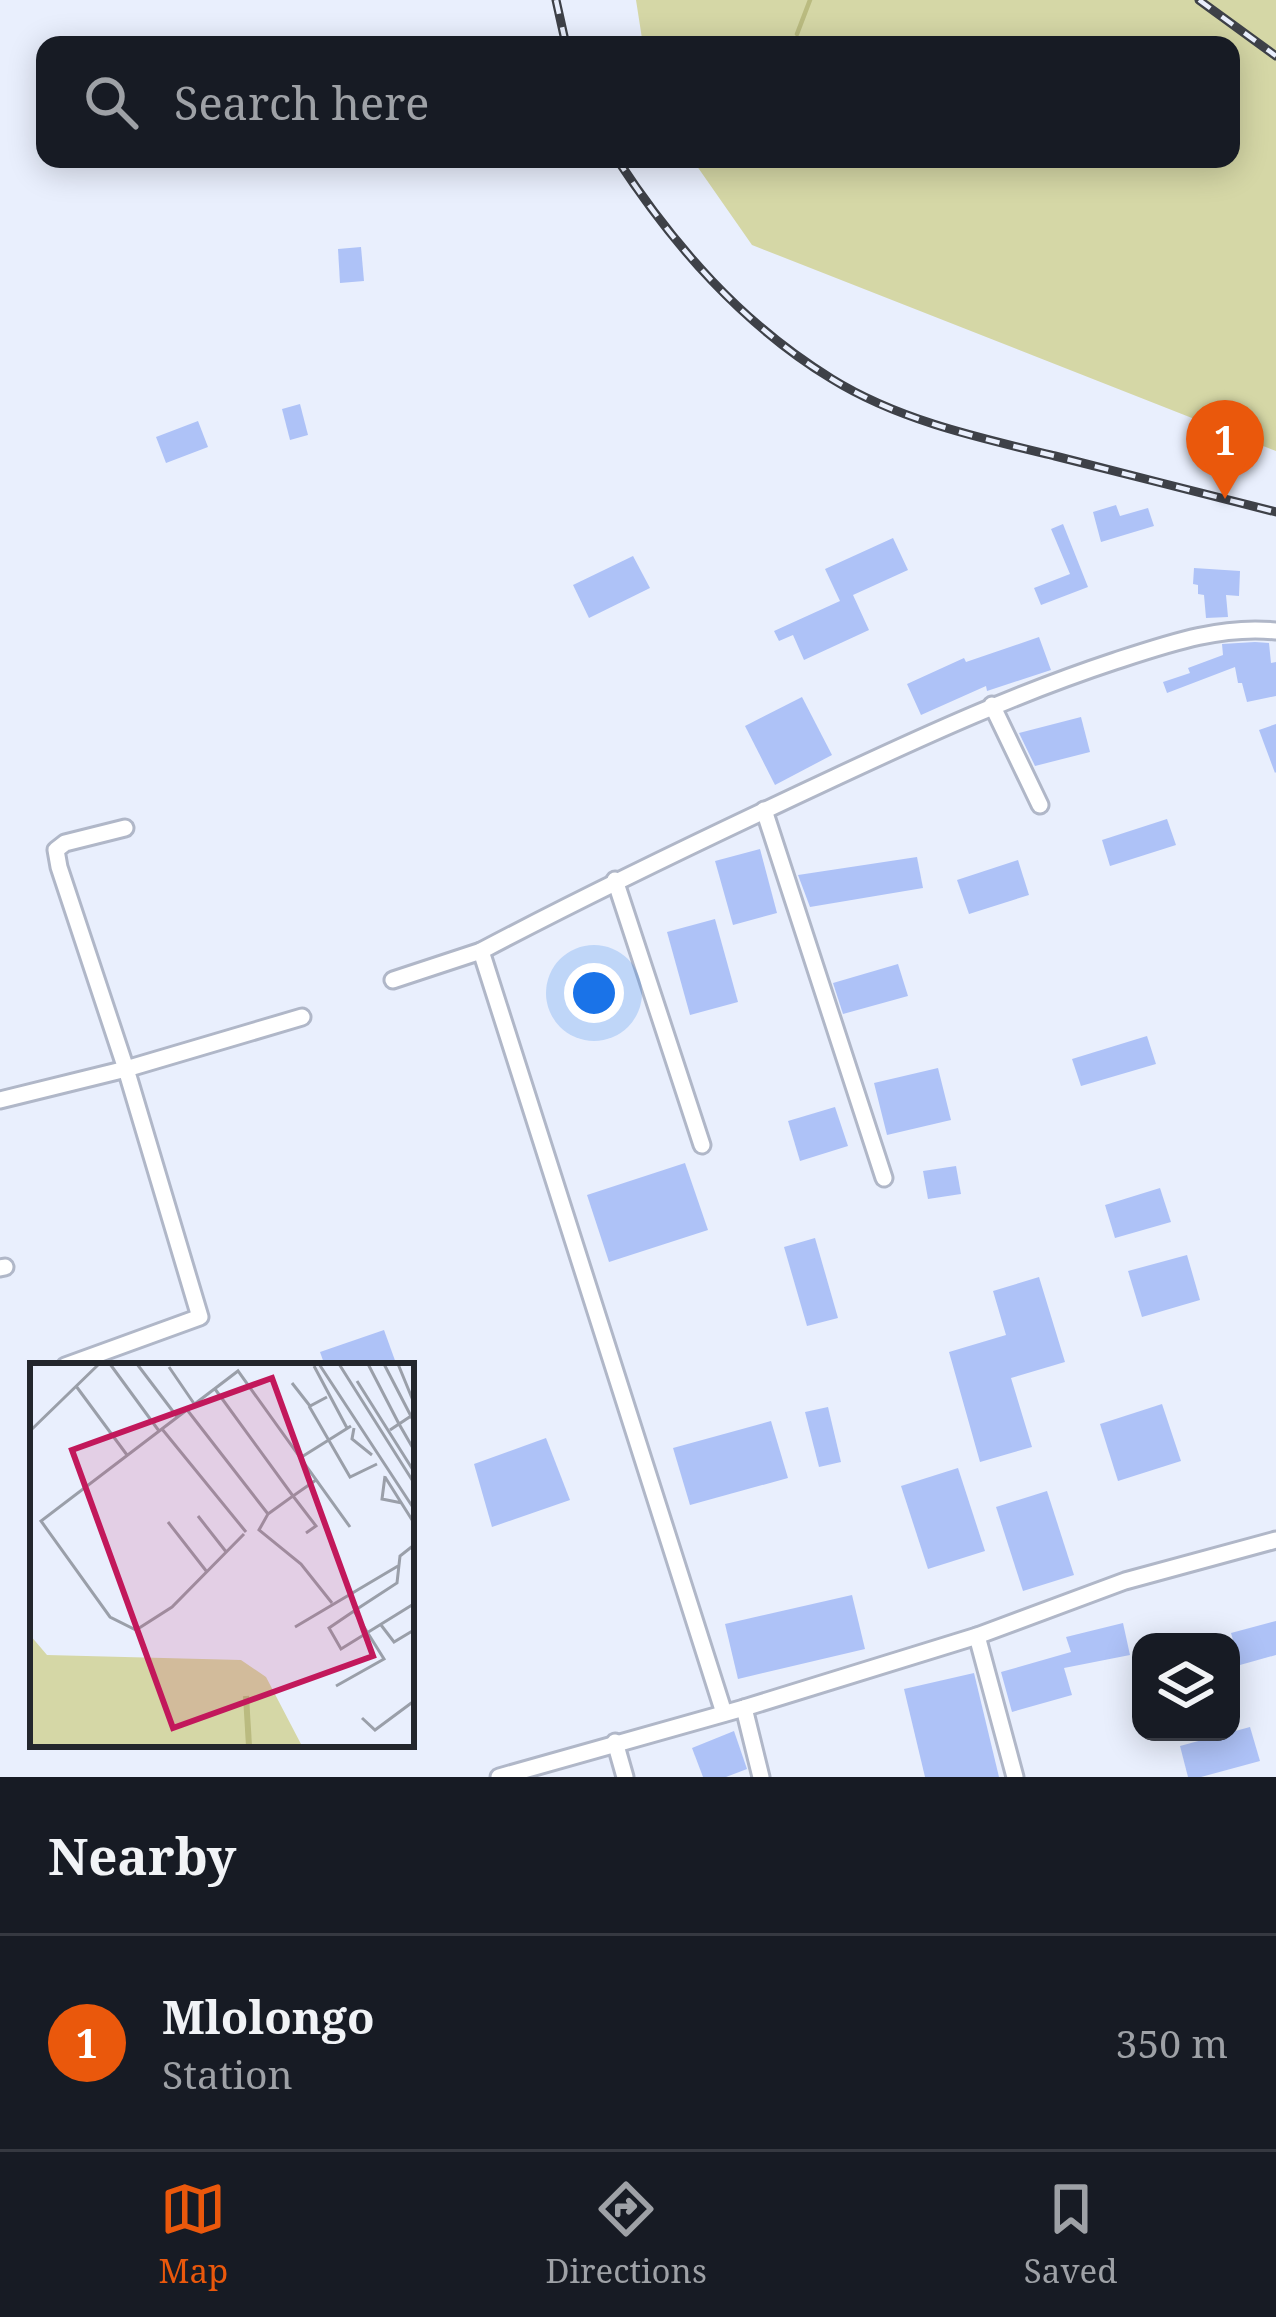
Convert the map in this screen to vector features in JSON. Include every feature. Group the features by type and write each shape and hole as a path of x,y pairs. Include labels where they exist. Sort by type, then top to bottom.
{"street":[{"path":"392,980 481,951 616,880 1037,686 1193,636 1276,631"},
{"path":"992,705 1040,806"},
{"path":"764,810 884,1178"},
{"path":"72,1363 200,1317 56,850 64,843 124,828"},
{"path":"616,880 702,1145"},
{"path":"481,951 724,1713"},
{"path":"0,1100 302,1017"},
{"path":"499,1777 744,1708 977,1636 1125,1581 1276,1540"},
{"path":"977,1636 1016,1777"},
{"path":"744,1708 761,1777"},
{"path":"615,1742 625,1777"}],"green space":[{"path":"636,0 1276,0 1276,451 752,245 698,168 1240,168 1240,36 642,36"}],"building":[{"path":"361,247 364,281 340,283 338,249"},
{"path":"300,404 308,435 290,440 282,409"},
{"path":"198,421 208,447 166,463 156,437"},
{"path":"1116,505 1120,516 1148,508 1154,526 1101,542 1093,512"},
{"path":"1063,524 1088,587 1041,605 1034,588 1070,574 1051,529"},
{"path":"893,538 908,570 853,595 869,630 804,660 793,635 779,641 774,631 840,601 825,569"},
{"path":"633,556 650,588 589,618 573,585"},
{"path":"1194,568 1240,571 1239,596 1226,595 1228,617 1206,618 1204,595 1193,584"},
{"path":"1039,637 1051,670 987,691 986,686 921,715 907,684 964,658 966,662"},
{"path":"1269,643 1271,663 1276,662 1276,696 1247,702 1235,667 1167,693 1163,682 1223,655 1222,644"},
{"path":"802,697 832,755 775,785 745,726"},
{"path":"1081,717 1090,752 1035,766 1019,733"},
{"path":"1276,724 1276,772 1275,773 1259,730"},
{"path":"1167,819 1176,845 1110,866 1102,840"},
{"path":"760,849 777,913 733,925 715,861"},
{"path":"917,857 923,888 810,907 798,875"},
{"path":"1018,860 1029,895 969,914 957,880"},
{"path":"715,919 738,1002 690,1015 667,932"},
{"path":"898,964 908,996 843,1014 833,983"},
{"path":"1147,1036 1156,1064 1081,1086 1072,1059"},
{"path":"938,1068 951,1120 887,1135 874,1083"},
{"path":"835,1107 848,1146 800,1161 788,1121"},
{"path":"685,1163 708,1230 609,1262 587,1195"},
{"path":"956,1166 961,1194 928,1199 923,1171"},
{"path":"1160,1188 1171,1222 1115,1238 1105,1205"},
{"path":"815,1238 838,1318 807,1326 784,1247"},
{"path":"1187,1255 1200,1300 1142,1317 1128,1271"},
{"path":"1039,1277 1065,1362 1011,1378 1032,1447 980,1462 949,1352 1006,1335 993,1291"},
{"path":"384,1330 396,1363 324,1363 320,1352"},
{"path":"1162,1404 1181,1461 1118,1481 1100,1424"},
{"path":"828,1407 841,1462 819,1467 805,1412"},
{"path":"771,1421 788,1478 690,1505 673,1448"},
{"path":"546,1438 570,1500 492,1527 474,1464"},
{"path":"958,1468 985,1551 928,1569 901,1486"},
{"path":"1047,1491 1074,1575 1023,1591 996,1507"},
{"path":"852,1595 865,1649 738,1679 725,1624"},
{"path":"1276,1621 1276,1655 1240,1665 1240,1633 1231,1633"},
{"path":"1123,1623 1130,1655 1064,1668 1072,1695 1012,1712 1001,1672 1071,1652 1066,1637"},
{"path":"974,1673 999,1777 925,1777 904,1689"},
{"path":"1250,1727 1260,1761 1188,1777 1180,1746 1240,1741 1240,1730"},
{"path":"734,1731 747,1769 726,1777 703,1777 692,1748"}],"waterway":[{"path":"797,34 810,0"}],"railway":[{"path":"556,0 564,36"},
{"path":"1199,0 1276,56"},
{"path":"623,168 686,252 739,308 799,357 857,393 969,435 1276,512"}],"place":[{"name":"Mlolongo","path":"1225,499"}]}
